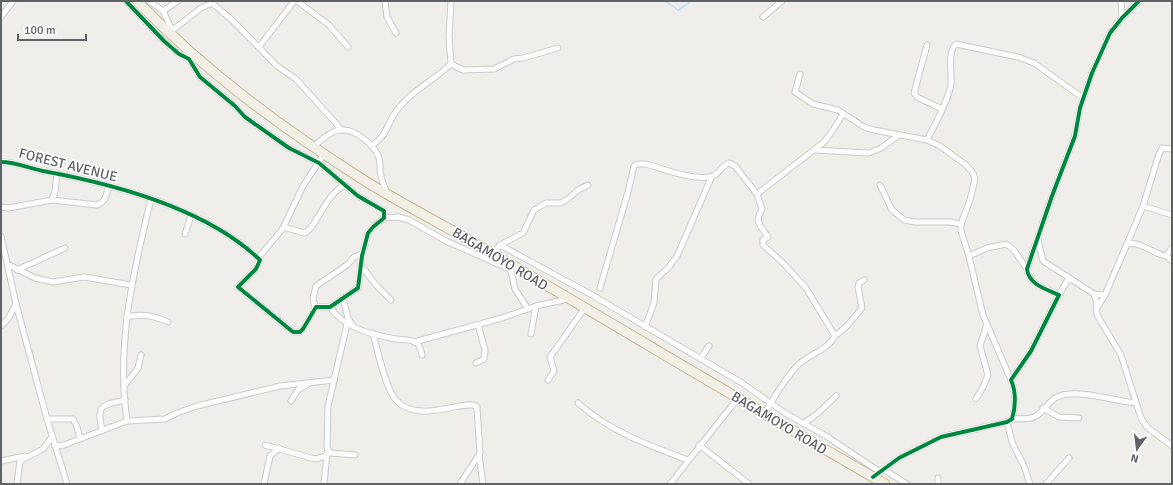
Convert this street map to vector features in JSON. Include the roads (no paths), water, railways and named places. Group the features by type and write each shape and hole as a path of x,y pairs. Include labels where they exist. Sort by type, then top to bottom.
{"highway":[{"name":"BAGAMOYO ROAD","path":"137,1 239,93 313,147 387,193 764,414 879,473 885,484"}],"street":[{"path":"1,17 13,1"},
{"path":"126,1 164,41 179,54 189,59 200,77 235,106 245,117 289,148 319,163 358,196 384,211 384,218"},
{"path":"149,1 163,11 170,32 211,2 234,21 277,66 296,79 342,130 356,135 372,146 379,158 380,175 387,193"},
{"path":"163,11 178,1"},
{"path":"259,47 295,1 329,25 348,47"},
{"path":"384,1 388,17 396,33"},
{"path":"451,1 449,37 451,64"},
{"path":"763,17 781,1"},
{"path":"1121,1 1122,18"},
{"path":"1027,270 1052,196 1075,136 1083,98 1102,49 1110,33 1139,1"},
{"path":"927,140 942,110 951,83 950,71 952,50 956,44 1018,57 1034,62 1083,98"},
{"path":"927,45 914,94 942,110"},
{"path":"451,64 463,70 494,69 514,58 523,58 558,48"},
{"path":"372,146 386,132 396,111 430,80 451,64"},
{"path":"800,74 795,92 813,104 838,110 874,130 927,140 953,154 973,173 974,186 961,224 961,231 969,256 979,303 986,324 1014,387 1012,419"},
{"path":"757,194 799,160 814,150 833,130 843,114"},
{"path":"313,147 334,132 342,130"},
{"path":"814,150 869,153 881,148 899,135"},
{"path":"1096,309 1105,295 1143,206 1159,154 1162,148 1172,149"},
{"path":"324,154 303,186 282,228 258,258 260,260 258,265 238,286 293,332 300,332 315,308 313,298 316,286 347,265 354,256 362,254"},
{"name":"FOREST AVENUE","path":"1,162 71,175 151,199 223,231 258,258"},
{"path":"645,327 654,303 656,279 668,268 677,256 712,176 724,165 729,163 742,172 757,194 762,210 758,215 758,222 768,237 763,240 763,245 782,262 806,288 835,336"},
{"path":"600,288 628,192 634,166 641,164 704,178 712,176"},
{"path":"52,200 55,192 57,173"},
{"path":"282,228 286,226 304,233 311,230 326,202 337,188 345,185"},
{"path":"493,254 500,245 523,233 534,210 546,203 561,202 568,199 578,190 588,185"},
{"path":"880,185 892,210 904,220 915,222 950,222 961,224"},
{"path":"1,208 52,200 97,205 101,204 106,198 108,186"},
{"path":"127,421 123,342 131,285 151,199"},
{"path":"1143,206 1172,215"},
{"path":"185,234 191,216"},
{"path":"596,298 624,216"},
{"path":"315,308 318,306 330,307 358,288 362,254 370,230 384,218 398,217 409,220 452,244 509,268 515,289 528,309"},
{"path":"1,236 9,265 16,304 52,437 67,484"},
{"path":"1038,240 1043,261 1094,294 1105,295"},
{"path":"969,256 987,248 1006,244 1013,249 1027,270 1028,277 1032,282 1058,295"},
{"path":"1127,244 1137,244 1166,256 1172,261"},
{"path":"500,245 596,298 742,383 771,403 852,452 879,473 907,484"},
{"path":"17,270 65,248"},
{"path":"1166,256 1172,248"},
{"path":"9,265 35,278 53,282 84,277 131,285"},
{"path":"361,265 370,278 391,300"},
{"path":"1011,380 1031,351 1058,295 1067,281 1071,279"},
{"path":"764,414 785,380 798,365 809,356 822,350 847,326 862,308 858,287 859,283 864,280"},
{"path":"1094,294 1096,309 1102,324 1121,355 1141,418 1147,427 1172,446"},
{"path":"343,298 348,318 354,327"},
{"path":"330,307 338,318 354,327 373,333 414,342 478,325 536,306 568,299"},
{"path":"1,326 8,320 16,304"},
{"path":"531,334 536,306"},
{"path":"548,380 554,371 550,357 584,309"},
{"path":"126,317 140,314 168,322"},
{"path":"324,484 327,453 328,406 347,324"},
{"path":"976,399 988,375 980,346 986,324"},
{"path":"476,363 484,359 485,353 478,325"},
{"path":"373,333 391,393 399,403 410,408 433,412 462,404 475,405 478,416 481,450 460,484"},
{"path":"414,342 418,345 422,355"},
{"path":"700,359 709,346"},
{"path":"125,385 138,368 141,355"},
{"path":"55,446 64,445 127,421 164,419 197,406 280,386 334,380"},
{"path":"291,401 298,390 310,382"},
{"path":"879,473 899,458 941,437 1007,422 1012,419 1034,417 1057,397 1085,394 1136,403"},
{"path":"804,423 817,414 836,396"},
{"path":"670,484 699,445 738,398"},
{"path":"102,431 99,412 101,407 104,404 125,400"},
{"path":"578,403 599,420 624,434 688,460"},
{"path":"1043,408 1059,417 1079,418"},
{"path":"47,419 73,419 80,439"},
{"path":"1007,422 1012,442 1024,466 1030,484"},
{"path":"17,484 19,462 43,449 52,437"},
{"path":"265,445 317,459 327,453 355,454"},
{"path":"699,445 749,484"},
{"path":"264,484 270,456 279,448"},
{"path":"479,455 483,484"},
{"path":"1,461 21,456 28,456"},
{"path":"1046,484 1069,458"},
{"path":"938,478 938,484"}],"waterway":[{"path":"665,1 678,10 689,3"}]}
